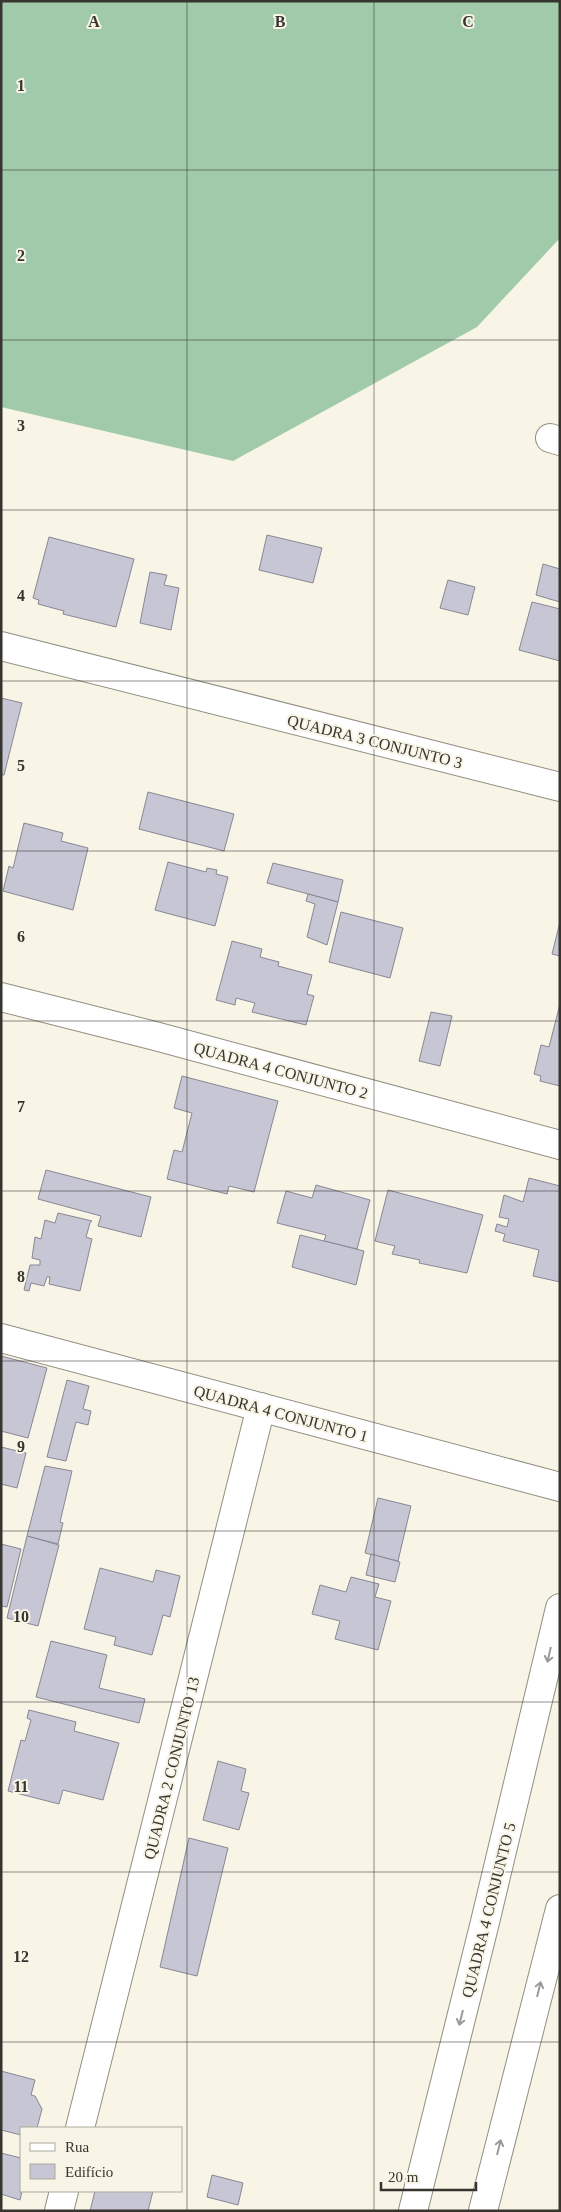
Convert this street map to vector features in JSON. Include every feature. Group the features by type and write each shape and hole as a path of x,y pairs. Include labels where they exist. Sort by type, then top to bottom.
{"street":[{"name":"QUADRA 3 CONJUNTO 3","path":"1,646 560,787"},
{"name":"QUADRA 4 CONJUNTO 2","path":"1,997 174,1041 560,1145"},
{"name":"QUADRA 4 CONJUNTO 1","path":"1,1338 560,1488"},
{"name":"QUADRA 2 CONJUNTO 13","path":"80,2127 261,1407"},
{"name":"QUADRA 4 CONJUNTO 5","path":"413,2211 485,1922 560,1608"},
{"path":"483,2211 560,1910"},
{"path":"59,2211 64,2192"}],"green space":[{"path":"1,1 560,1 560,238 477,327 233,461 1,407"}],"building":[{"path":"267,535 322,548 313,583 259,570"},
{"path":"49,537 134,559 116,627 63,614 64,611 38,604 39,600 33,598"},
{"path":"543,564 560,569 560,602 536,595"},
{"path":"150,572 167,575 164,585 179,588 171,630 140,623"},
{"path":"448,580 475,587 468,615 440,608"},
{"path":"532,602 560,609 560,661 519,650"},
{"path":"1,698 22,703 4,775 1,775"},
{"path":"148,792 234,814 224,851 139,829"},
{"path":"24,823 63,833 61,841 88,848 73,910 3,891 9,866 13,868"},
{"path":"168,862 206,872 207,868 217,870 216,874 228,877 215,926 155,910"},
{"path":"273,863 343,880 338,902 267,883"},
{"path":"308,894 338,902 327,945 307,937 315,904 306,901"},
{"path":"341,912 403,928 390,978 329,962"},
{"path":"560,922 560,956 552,954"},
{"path":"232,941 262,949 260,957 279,962 278,966 312,975 307,994 314,996 306,1025 252,1012 255,1003 236,998 235,1005 216,1000"},
{"path":"560,1004 560,1086 540,1081 541,1076 534,1074 541,1045 549,1047"},
{"path":"431,1012 452,1016 440,1066 419,1061"},
{"path":"182,1076 278,1101 254,1192 229,1186 227,1194 167,1179 174,1150 182,1152 192,1113 174,1108"},
{"path":"46,1170 151,1197 141,1237 98,1226 101,1216 38,1199"},
{"path":"529,1178 560,1186 560,1282 533,1276 539,1250 503,1241 505,1234 495,1231 497,1224 507,1227 509,1219 499,1217 504,1195 523,1202"},
{"path":"316,1185 370,1200 357,1249 324,1241 326,1235 277,1223 286,1191 312,1198"},
{"path":"388,1190 483,1215 467,1273 419,1263 420,1260 392,1254 395,1246 375,1241"},
{"path":"58,1213 92,1221 86,1237 92,1239 80,1291 49,1284 50,1277 47,1277 44,1286 31,1283 29,1291 24,1290 30,1265 40,1265 40,1260 32,1258 35,1237 41,1239 45,1220 55,1223"},
{"path":"300,1235 364,1251 356,1285 292,1267"},
{"path":"1,1356 47,1368 28,1438 1,1431"},
{"path":"67,1380 89,1386 83,1409 91,1411 88,1425 76,1422 66,1461 47,1457"},
{"path":"1,1447 26,1453 17,1488 1,1484"},
{"path":"45,1466 72,1471 60,1522 63,1523 58,1544 27,1536"},
{"path":"378,1498 411,1506 398,1561 365,1553"},
{"path":"27,1536 59,1545 38,1626 7,1618"},
{"path":"1,1544 21,1549 7,1607 1,1606"},
{"path":"371,1554 400,1562 395,1582 366,1575"},
{"path":"100,1568 153,1582 156,1570 180,1576 170,1617 163,1615 152,1655 114,1645 116,1637 84,1629"},
{"path":"351,1577 379,1584 375,1597 391,1601 378,1650 335,1639 340,1621 312,1614 320,1585 346,1592"},
{"path":"51,1641 107,1655 99,1688 145,1699 139,1723 36,1697"},
{"path":"29,1710 76,1722 74,1731 119,1743 103,1800 63,1790 59,1804 8,1791 21,1740 25,1741 31,1720 27,1718"},
{"path":"218,1761 246,1769 241,1791 249,1793 239,1830 203,1820"},
{"path":"189,1838 228,1848 197,1976 160,1967"},
{"path":"1,2071 35,2080 31,2095 35,2096 42,2109 37,2127 20,2127 20,2135 1,2130"},
{"path":"1,2153 20,2158 20,2192 22,2192 20,2200 1,2194"},
{"path":"212,2175 243,2183 238,2205 207,2197"},
{"path":"95,2192 153,2192 148,2211 90,2211"}]}
